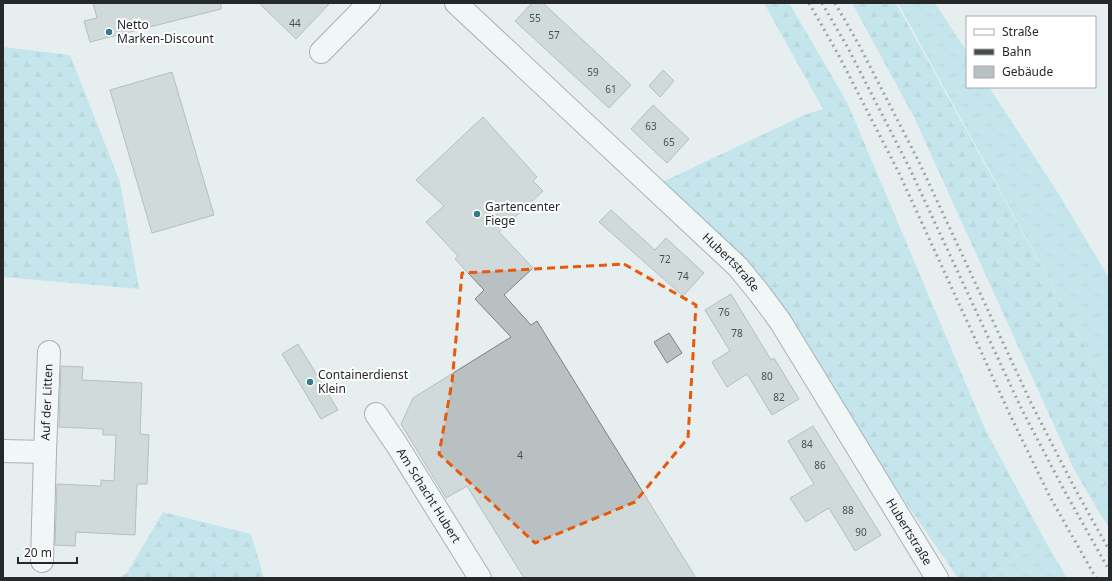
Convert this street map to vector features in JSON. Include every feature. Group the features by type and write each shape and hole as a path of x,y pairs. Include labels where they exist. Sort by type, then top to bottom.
{"street":[{"path":"321,52 369,3"},
{"name":"Hubertstraße","path":"456,3 738,267 780,321 937,578"},
{"name":"Auf der Litten","path":"42,561 49,352"},
{"name":"Am Schacht Hubert","path":"376,414 480,578"},
{"name":"Auf der Litten","path":"3,451 45,452"}],"highlighted area":[{"path":"624,264 696,305 688,438 635,502 535,543 439,454 452,382 462,273"}],"green space":[{"path":"764,3 789,3 847,102 985,429 1044,539 987,578 958,578 782,323 654,186 804,115 823,109"},
{"path":"852,3 896,3 1090,355 1109,395 1109,478 1094,504 1073,467 914,117"},
{"path":"898,3 935,3 966,50 966,88 990,88 1058,193 1109,278 1109,395 1090,355"},
{"path":"3,47 70,55 120,182 139,289 3,277"},
{"path":"1109,478 1109,528 1094,504"},
{"path":"163,512 251,534 264,578 118,578 127,573"},
{"path":"1044,539 1067,578 987,578"}],"building":[{"name":"Netto Marken-Discount","path":"93,3 221,3 221,9 90,42 84,21 97,18"},
{"path":"259,3 330,3 296,39"},
{"path":"532,3 543,3 631,85 609,108 515,21"},
{"path":"663,70 674,81 660,97 649,86"},
{"path":"172,72 214,215 152,233 110,90"},
{"path":"653,105 689,139 667,163 631,129"},
{"path":"483,117 537,177 533,181 543,191 499,232 533,268 504,295 531,325 537,321 696,578 524,578 467,486 446,498 401,424 413,398 511,337 475,299 484,290 455,259 458,256 426,222 444,206 416,180"},
{"path":"611,210 655,250 666,238 704,273 683,296 599,222"},
{"path":"731,294 771,360 774,358 799,399 772,415 747,374 727,387 712,362 730,351 705,310"},
{"path":"669,333 682,353 667,363 654,342"},
{"name":"Containerdienst Klein","path":"298,344 338,410 321,419 282,354"},
{"path":"61,366 83,367 82,380 142,383 140,434 149,435 147,484 137,484 135,535 76,532 75,546 55,545 57,484 101,486 101,480 114,481 116,435 103,435 103,429 59,427"},
{"path":"813,426 881,535 855,551 829,508 806,522 790,498 814,484 788,441"}],"railway":[{"path":"809,3 838,54 899,173 1011,417 1050,497 1096,578"},
{"path":"822,3 848,48 909,167 1022,410 1064,490 1109,570"},
{"path":"835,3 858,43 919,162 1032,405 1073,485 1109,550"}],"place":[{"name":"Netto Marken-Discount","path":"109,32"},
{"name":"Gartencenter Fiege","path":"477,214"},
{"name":"Containerdienst Klein","path":"310,382"}]}
